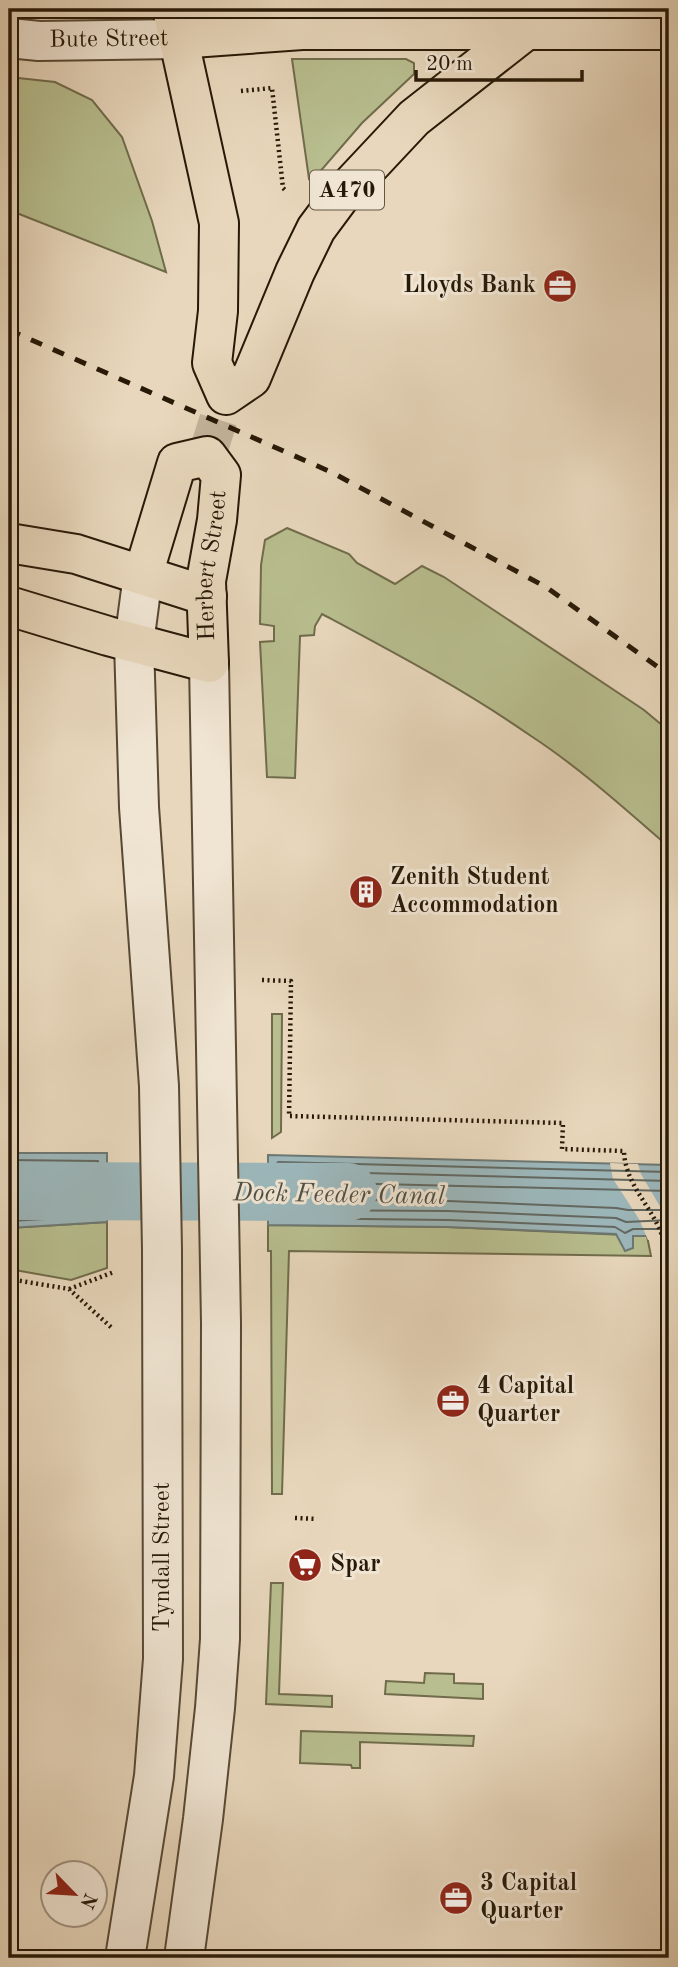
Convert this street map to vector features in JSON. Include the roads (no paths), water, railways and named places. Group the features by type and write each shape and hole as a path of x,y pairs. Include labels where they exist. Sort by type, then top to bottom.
{"main road":[{"name":"A470","path":"175,24 219,223 218,312 212,363 226,395 251,378 276,315 316,229 339,198 414,118 540,19"},
{"name":"Bute Street","path":"175,24 302,30 540,19 669,30"},
{"name":"Herbert Street","path":"143,575 177,463 208,456 221,475 217,520 206,581 209,663"},
{"path":"9,543 76,554 207,596"},
{"path":"9,606 209,663"}],"street":[{"name":"Bute Street","path":"9,38 39,41 175,24"},
{"name":"Herbert Street","path":"143,575 134,643 139,807 156,1032 160,1154"},
{"name":"Herbert Street","path":"184,1958 204,1807 220,1639 218,1154 209,663"},
{"name":"Tyndall Street","path":"125,1958 154,1776 163,1659 160,1154"}],"water":[{"path":"9,1153 107,1153 107,1222 9,1228"},
{"path":"268,1155 669,1165 669,1236 633,1236 633,1248 625,1251 616,1234 447,1227 268,1225"}],"waterway":[{"name":"Dock Feeder Canal","path":"9,1191 348,1192"}],"tunnel":[{"path":"207,456 226,395"}],"railway":[{"path":"9,330 331,472 546,587 669,675"}],"place":[{"name":"Lloyds Bank","path":"560,286"},
{"name":"Zenith Student Accommodation","path":"366,892"},
{"name":"4 Capital Quarter","path":"453,1401"},
{"name":"Spar","path":"305,1565"},
{"name":"3 Capital Quarter","path":"456,1898"}]}
